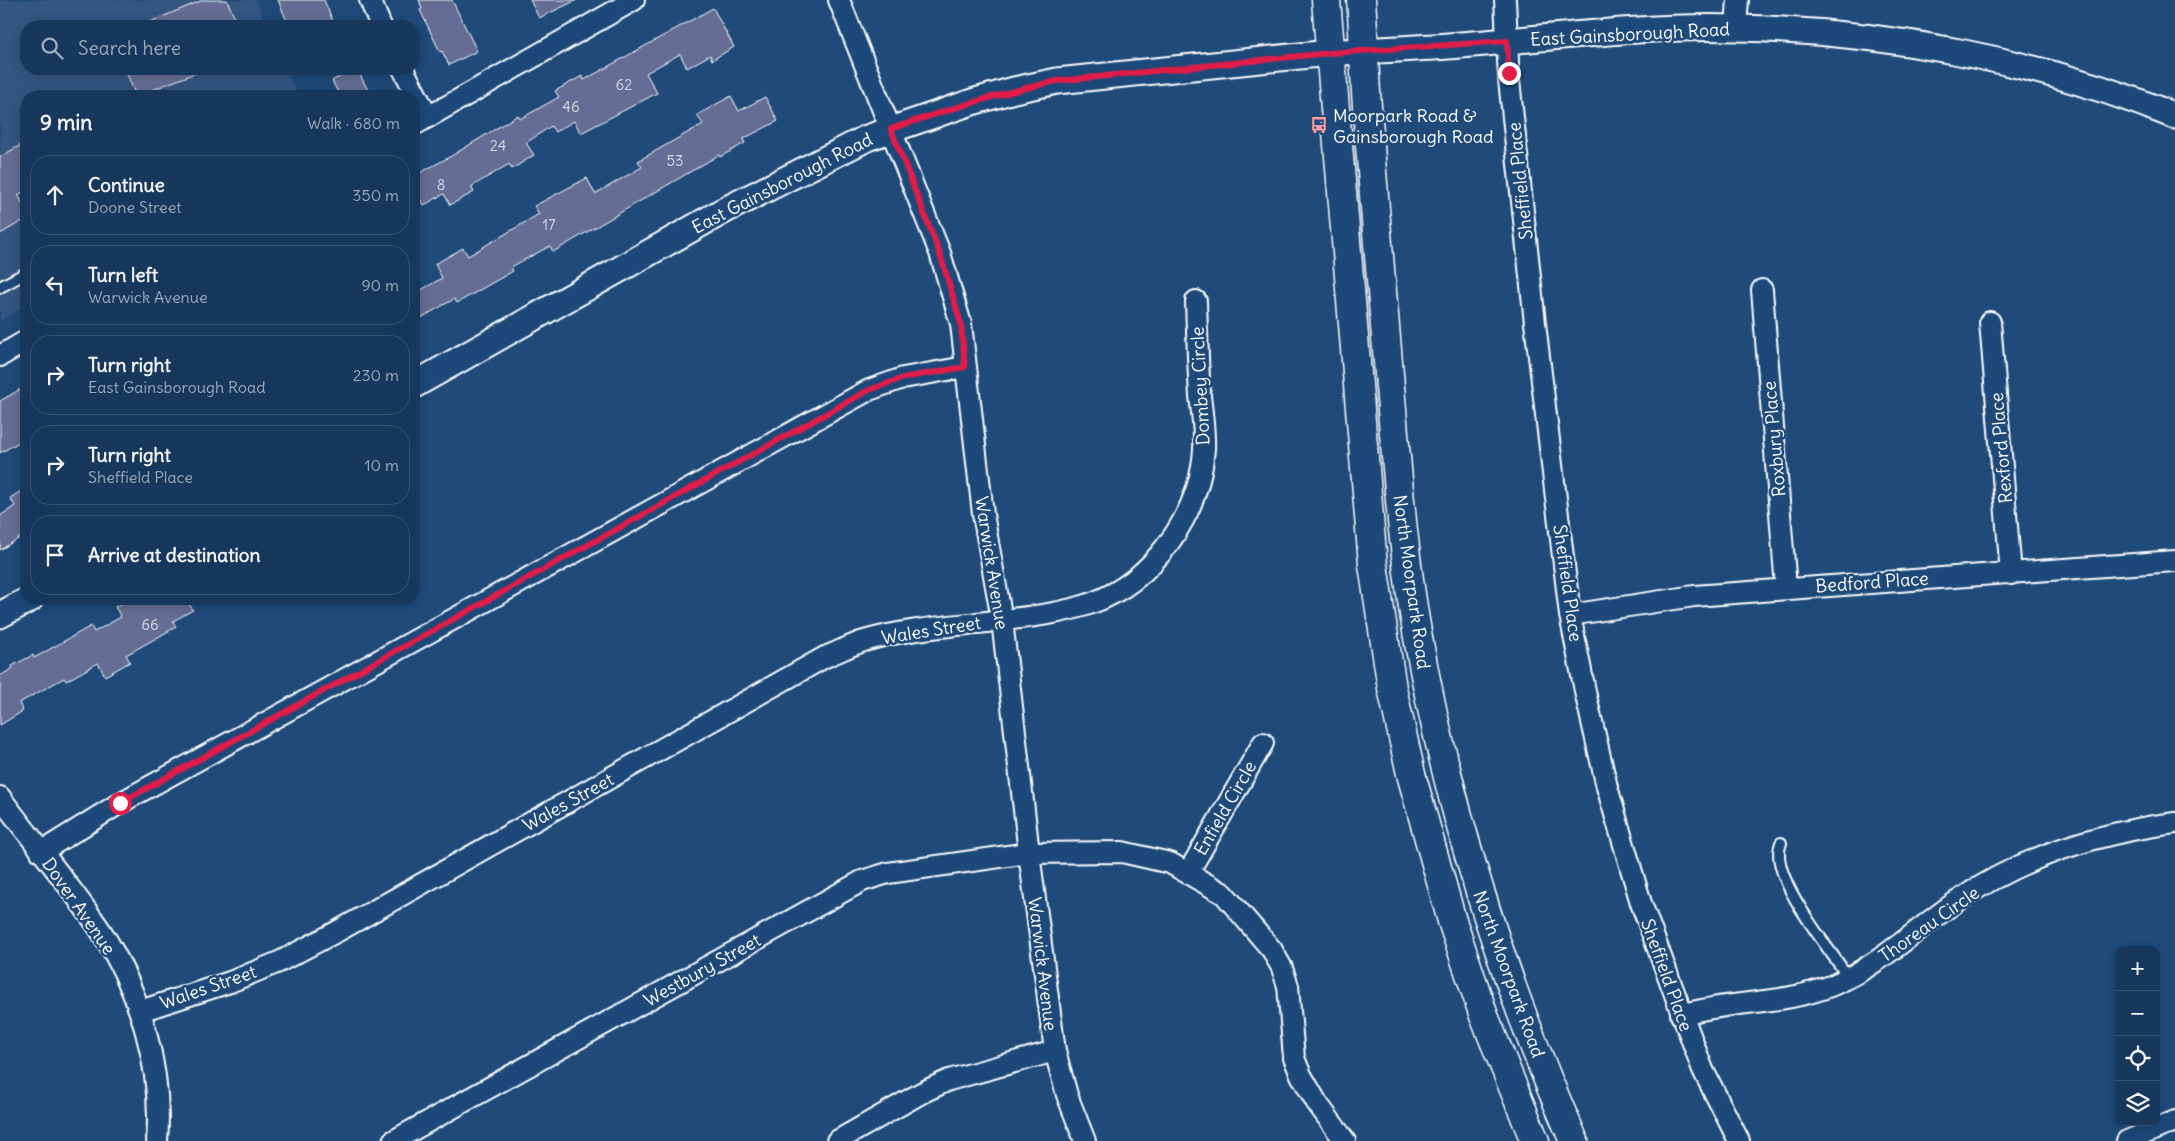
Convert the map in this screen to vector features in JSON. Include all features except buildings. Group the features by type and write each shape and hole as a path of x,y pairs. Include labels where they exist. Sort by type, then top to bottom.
{"main road":[{"name":"North Moorpark Road","path":"1326,0 1373,564 1392,688 1411,774 1452,921 1488,1025 1535,1141"},
{"name":"North Moorpark Road","path":"1361,0 1366,100 1403,534 1418,642 1453,800 1471,866 1499,953 1526,1027 1574,1141"}],"street":[{"path":"370,0 378,20"},
{"path":"421,121 611,5 634,0"},
{"name":"Warwick Avenue","path":"839,0 940,254 961,324 983,514 1002,620 1029,853 1055,1052 1067,1095 1084,1141"},
{"name":"Sheffield Place","path":"1505,0 1509,80 1535,323 1570,614 1607,787 1640,903 1703,1070 1739,1141"},
{"path":"1736,28 1738,0"},
{"name":"East Gainsborough Road","path":"420,381 725,210 866,138 980,100 1057,81 1330,53 1659,29 1736,28 1799,30 1871,38 1969,54 2070,79 2175,116"},
{"path":"405,75 410,90"},
{"name":"Roxbury Place","path":"1762,290 1786,588"},
{"name":"Dombey Circle","path":"1002,620 1053,613 1084,605 1121,589 1139,575 1160,554 1178,529 1195,494 1204,449 1196,301"},
{"name":"Rexford Place","path":"1990,322 2011,574"},
{"path":"0,356 20,344"},
{"path":"41,852 120,803 869,390 903,378 965,367"},
{"name":"Bedford Place","path":"1570,614 1694,596 2175,561"},
{"path":"0,615 20,604"},
{"name":"Wales Street","path":"140,1011 230,982 279,962 330,936 825,657 863,642 892,634 1002,620"},
{"name":"Enfield Circle","path":"1188,873 1263,743"},
{"name":"Dover Avenue","path":"0,797 101,931 117,959 140,1011 153,1067 158,1121 157,1141"},
{"name":"Thoreau Circle","path":"1681,1015 1706,1008 1796,996 1833,985 1867,968 1954,904 1994,879 2035,859 2079,842 2175,822"},
{"name":"Westbury Street","path":"394,1141 862,881 888,873 1029,853 1122,852 1170,863 1224,894 1257,932 1282,968 1290,1004 1294,1058 1317,1103 1345,1141"},
{"path":"836,1141 923,1092 949,1080 1055,1052"},
{"path":"2127,1141 2175,1121"}],"lane":[{"path":"0,287 20,275"},
{"path":"1781,842 1778,856 1780,870 1817,934 1848,977"}],"shaded area":[{"path":"0,0 256,0 264,20 20,20 20,75 289,75 295,90 20,90 20,309 0,321"}],"place":[{"name":"Moorpark Road & Gainsborough Road","path":"1319,125"}],"route":[{"path":"120,803 869,390 887,382 903,378 965,367 961,324 940,254 891,129 972,102 1014,90 1057,81 1330,53 1507,41 1509,73"}]}
